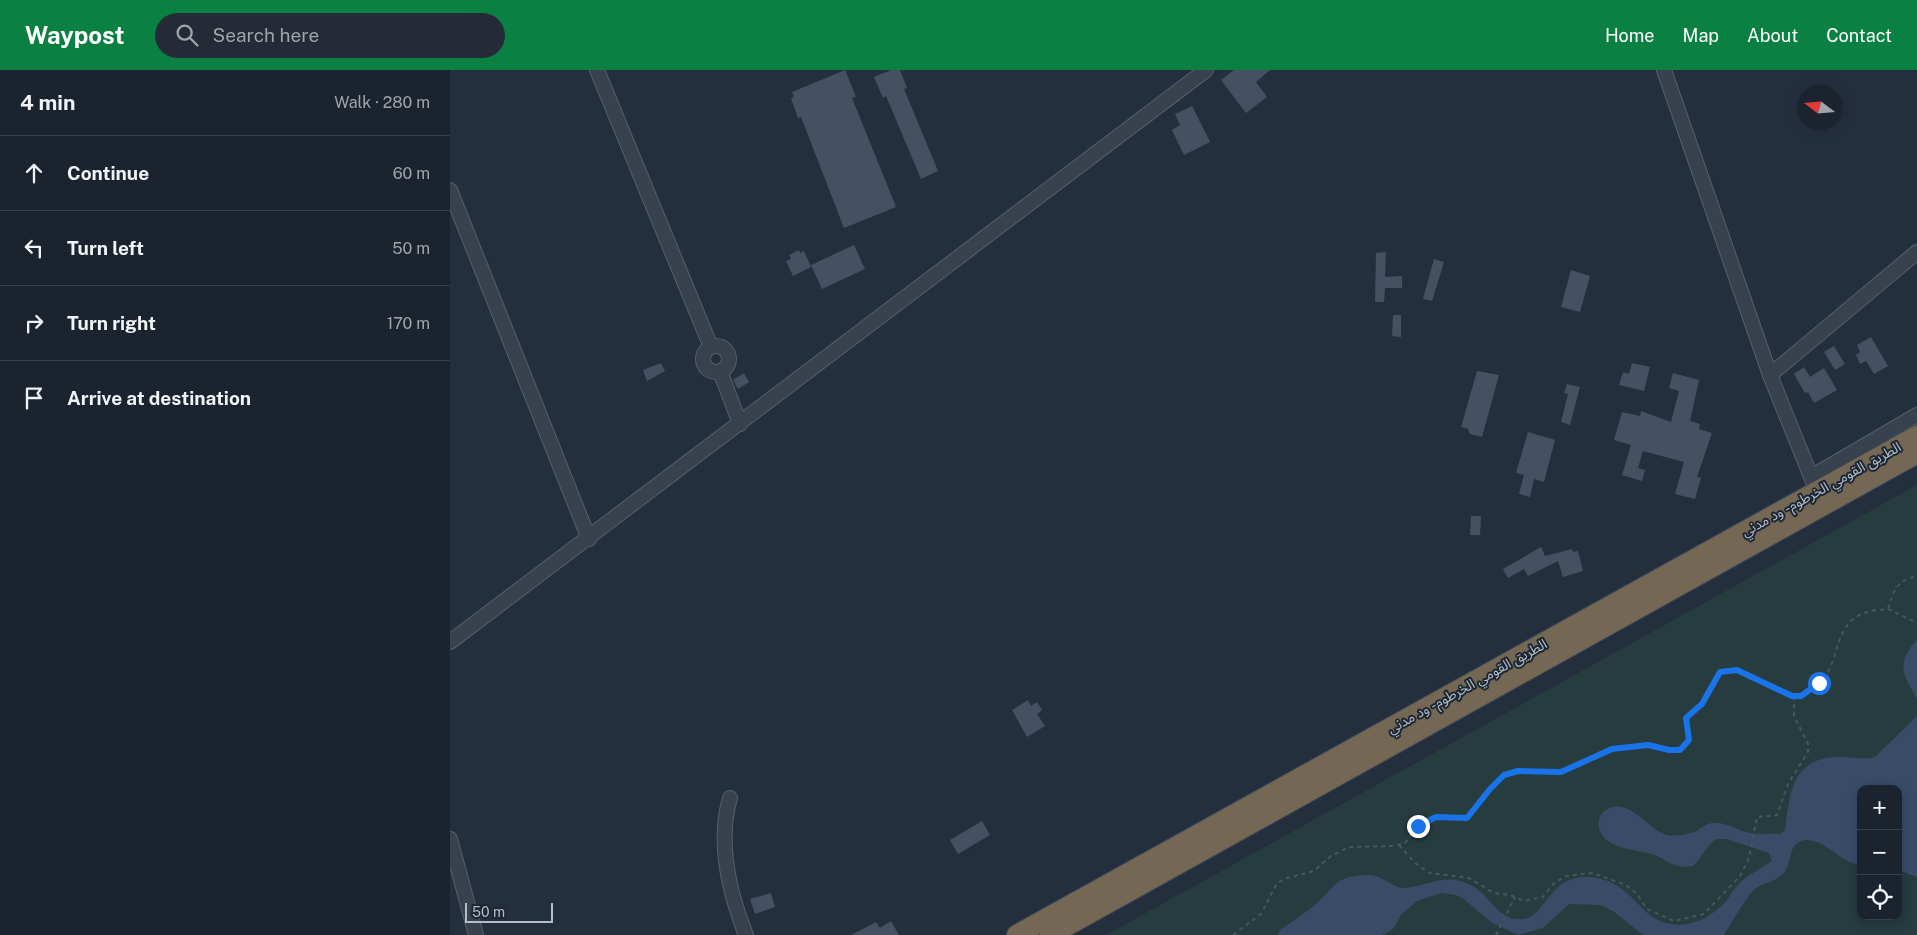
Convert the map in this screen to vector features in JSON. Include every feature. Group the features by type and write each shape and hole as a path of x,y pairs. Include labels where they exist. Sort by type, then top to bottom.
{"highway":[{"name":"الطريق القومي الخرطوم - ود مدني","path":"1018,935 1917,436"},
{"name":"الطريق القومي الخرطوم - ود مدني","path":"1050,935 1816,491 1917,453"}],"street":[{"path":"597,70 711,347 722,349 728,356 727,364 720,371 740,424"},
{"path":"450,642 1206,70"},
{"path":"1664,70 1770,375 1816,491 1917,415"},
{"path":"450,190 588,539"},
{"path":"1770,375 1917,252"},
{"path":"730,798 723,828 725,856 731,892 746,935"},
{"path":"450,839 476,935"}],"path":[{"path":"1888,609 1894,588 1905,578 1917,576"},
{"path":"1233,935 1261,914 1277,883 1282,880 1314,870 1330,856 1350,847 1399,845 1405,843 1418,826 1436,817 1467,818 1504,775 1518,771 1561,772 1612,749 1648,745 1669,750 1680,750 1689,740 1686,718 1702,704 1720,672 1737,670 1776,690 1801,696 1819,683 1830,671 1843,632 1855,618 1874,610 1888,609 1917,624"},
{"path":"1399,845 1415,863 1429,873 1469,878 1494,893 1515,897 1524,901 1543,897 1554,884 1566,876 1592,873 1626,885 1637,894 1647,910 1674,921 1704,914 1740,876 1749,858 1757,817 1777,815 1788,784 1808,752 1808,744 1794,716 1794,695"},
{"path":"1496,935 1515,897"}],"green space":[{"path":"1917,485 1917,935 1106,935"}],"water":[{"path":"1917,640 1917,699 1905,675 1904,662 1910,648"},
{"path":"1917,716 1917,877 1902,871 1902,785 1857,785 1857,864 1846,860 1814,841 1801,841 1794,847 1788,866 1783,874 1754,890 1724,935 1643,935 1613,911 1600,905 1569,904 1543,928 1518,935 1491,922 1464,899 1456,895 1441,893 1417,901 1401,915 1393,929 1382,935 1278,935 1280,930 1311,908 1341,880 1348,877 1370,875 1379,877 1401,888 1448,879 1465,882 1480,891 1501,912 1514,919 1531,917 1568,880 1581,877 1597,878 1618,886 1645,911 1666,923 1677,925 1699,921 1718,909 1744,879 1772,861 1769,853 1726,839 1716,839 1693,866 1676,865 1654,855 1610,843 1600,830 1599,820 1603,812 1616,807 1623,807 1657,830 1671,835 1691,833 1711,823 1723,824 1750,833 1780,834 1785,830 1791,792 1801,771 1821,759 1841,757 1865,759 1875,757"}],"building":[{"path":"845,70 856,97 852,98 896,207 844,228 801,117 798,118 791,98 794,97 792,92"},
{"path":"891,70 900,70 907,88 904,89 938,171 921,179 886,96 883,98 874,77"},
{"path":"1234,70 1270,70 1256,82 1267,97 1246,113 1221,80"},
{"path":"1192,106 1210,142 1184,155 1172,130 1180,125 1175,114"},
{"path":"854,245 865,269 822,289 811,265"},
{"path":"799,250 800,253 804,251 811,267 793,276 786,261 791,259 789,255"},
{"path":"1386,252 1385,277 1402,276 1402,288 1385,288 1384,302 1375,302 1376,253"},
{"path":"1434,259 1444,262 1432,301 1423,299"},
{"path":"1571,270 1590,276 1580,312 1561,307"},
{"path":"1393,315 1401,315 1401,337 1392,336"},
{"path":"1871,337 1888,366 1874,374 1866,361 1860,364 1856,355 1860,352 1857,345"},
{"path":"1834,346 1845,364 1835,370 1824,352"},
{"path":"661,363 665,371 647,381 643,370"},
{"path":"1632,363 1650,367 1644,391 1619,385 1623,372 1629,374"},
{"path":"1804,367 1810,377 1824,368 1837,390 1814,403 1808,392 1805,393 1794,374"},
{"path":"1477,371 1499,375 1482,437 1470,434 1468,429 1461,427"},
{"path":"744,373 749,382 738,389 733,380"},
{"path":"1673,373 1699,380 1690,421 1700,424 1699,429 1712,433 1697,477 1701,478 1695,499 1675,494 1684,462 1643,451 1638,468 1645,470 1642,481 1622,475 1631,445 1614,440 1622,412 1640,416 1641,411 1671,422 1679,391 1669,388"},
{"path":"1567,384 1580,387 1570,425 1561,422 1568,394 1564,393"},
{"path":"1528,432 1555,440 1544,482 1534,479 1530,497 1519,494 1524,475 1516,473"},
{"path":"1471,516 1481,516 1480,535 1470,535"},
{"path":"1541,547 1545,556 1572,549 1573,552 1578,551 1583,571 1563,577 1558,561 1528,576 1524,569 1508,578 1503,569"},
{"path":"1028,700 1031,706 1037,702 1042,710 1037,714 1045,726 1027,737 1012,710"},
{"path":"982,821 990,835 958,854 950,840"},
{"path":"771,893 775,907 755,914 750,899"},
{"path":"891,921 899,935 851,935 876,922 880,928"}],"route":[{"path":"1418,826 1436,817 1467,818 1504,775 1518,771 1561,772 1612,749 1627,749 1648,745 1669,750 1680,750 1689,740 1686,718 1702,704 1720,672 1737,670 1792,696 1801,696 1819,683"}]}
